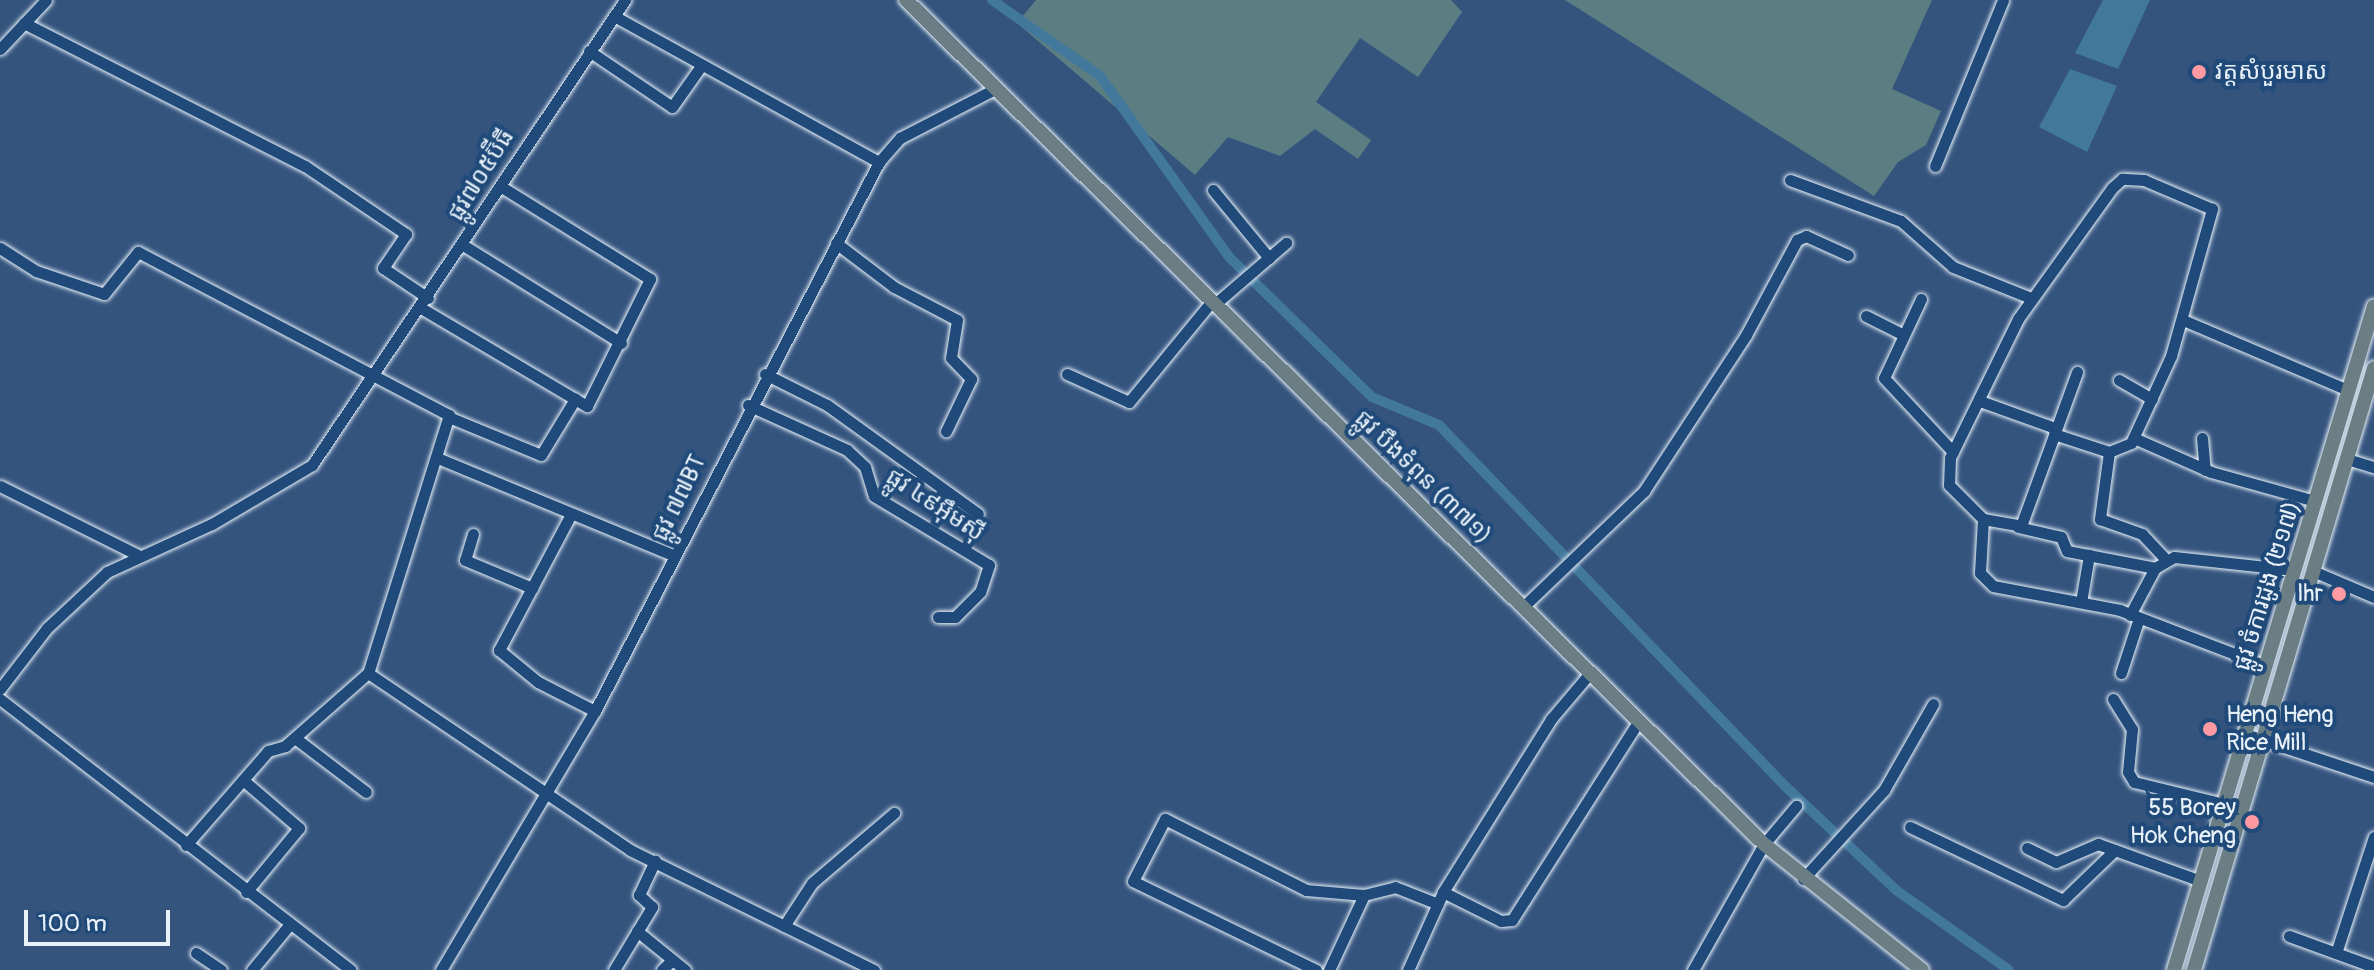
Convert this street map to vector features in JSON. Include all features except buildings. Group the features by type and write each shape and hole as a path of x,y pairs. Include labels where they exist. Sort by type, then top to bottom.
{"main road":[{"name":"ផ្លូវ បឹងទំពុន (៣៧១)","path":"906,0 1764,844 1803,879 1922,970"},
{"name":"ផ្លូវ ចំការដូង (២១៧)","path":"2174,970 2374,306"},
{"name":"ផ្លូវ ចំការដូង (២១៧)","path":"2194,970 2374,368"}],"street":[{"path":"0,49 46,0"},
{"name":"ផ្លូវ៧០៥ប៊ីធី","path":"0,689 47,628 107,572 138,555 212,524 312,465 378,375 625,0"},
{"path":"1935,166 2003,0"},
{"path":"614,16 879,162"},
{"path":"24,23 295,160 393,225 406,234 383,268 424,303 587,406 621,343 648,275 500,186"},
{"path":"589,51 672,107 701,66"},
{"name":"ផ្លូវ ៧៧BT","path":"441,970 595,711 748,405 879,162 900,138 995,89"},
{"path":"2109,452 2134,438 2152,399 2183,320 2212,209 2134,178 2112,188 2031,298 1953,452 1949,485 1983,519 2059,536 2065,550 2155,568"},
{"path":"1790,180 1901,221 1953,267 2031,298"},
{"path":"1213,190 1269,258"},
{"path":"1523,607 1644,491 1746,335 1797,240 1806,236 1848,255"},
{"path":"836,243 894,287 957,320 951,358 971,379 946,431"},
{"path":"1067,374 1129,402 1213,302 1286,243"},
{"path":"463,245 621,343"},
{"path":"0,248 36,271 104,294 138,252 378,375 451,418 541,455 575,399"},
{"path":"1921,299 1885,382 1953,452"},
{"path":"1866,316 1904,335"},
{"path":"2183,320 2348,390"},
{"path":"2018,527 2077,372"},
{"path":"765,374 827,405 978,514"},
{"path":"2119,380 2152,399"},
{"path":"1980,401 2109,452"},
{"name":"ផ្លូវ ៤៩អ៊ឹមស៊ី","path":"748,405 847,450 865,467 874,496 989,565 980,592 955,617 938,617"},
{"path":"186,845 268,751 295,738 368,673 451,418"},
{"path":"2134,438 2205,470 2315,501"},
{"path":"2202,438 2205,470"},
{"path":"2109,452 2100,519 2142,534 2165,559 2294,570"},
{"path":"440,459 570,516 675,556"},
{"path":"2347,459 2374,467"},
{"path":"0,486 138,555"},
{"path":"570,516 499,650 538,682 595,711"},
{"path":"1983,519 1979,567 1986,581 2135,616 2266,666"},
{"path":"473,534 465,560 532,588"},
{"path":"2081,602 2089,555"},
{"path":"2121,673 2135,616 2155,568 2165,559"},
{"path":"2313,571 2374,597"},
{"path":"368,673 547,796 655,861 874,970"},
{"path":"1408,970 1443,892 1551,719 1590,673"},
{"path":"0,699 246,892 351,970"},
{"path":"2113,699 2132,729 2128,772 2134,782 2224,804"},
{"path":"1803,879 1847,826 1884,790 1933,704"},
{"path":"1443,892 1512,920 1639,721"},
{"path":"2245,734 2374,777"},
{"path":"295,738 366,792"},
{"path":"243,780 299,828 246,892"},
{"path":"1693,970 1764,844 1796,806"},
{"path":"784,926 812,883 894,813"},
{"path":"1316,970 1133,881 1165,819 1306,890 1364,895 1395,887 1438,904"},
{"path":"1910,827 2063,900 2115,850"},
{"path":"2336,953 2374,837"},
{"path":"2027,848 2056,862 2098,844 2201,881"},
{"path":"614,970 652,907 639,895 655,861"},
{"path":"1329,970 1364,895"},
{"path":"252,970 290,924"},
{"path":"637,931 685,970"},
{"path":"2289,936 2374,967"},
{"path":"196,953 221,970"},
{"path":"1283,970 1289,958"},
{"path":"662,970 672,960"}],"green space":[{"path":"1036,0 1451,0 1462,12 1418,77 1360,38 1316,102 1371,140 1358,159 1315,129 1280,156 1228,137 1195,175 1017,23"},
{"path":"1565,0 1932,0 1892,89 1941,111 1926,145 1898,162 1874,196"}],"water":[{"path":"2103,0 2150,0 2118,69 2075,53"},
{"path":"2070,69 2117,86 2087,152 2039,127"}],"waterway":[{"path":"992,0 1100,76 1230,258 1372,397 1439,425 1785,786 1896,890 2009,970"}],"place":[{"name":"វត្តសំបួរមាស","path":"2199,72"},
{"name":"lhr","path":"2339,594"},
{"name":"Heng Heng Rice Mill","path":"2210,729"},
{"name":"55 Borey Hok Cheng","path":"2252,822"}]}
